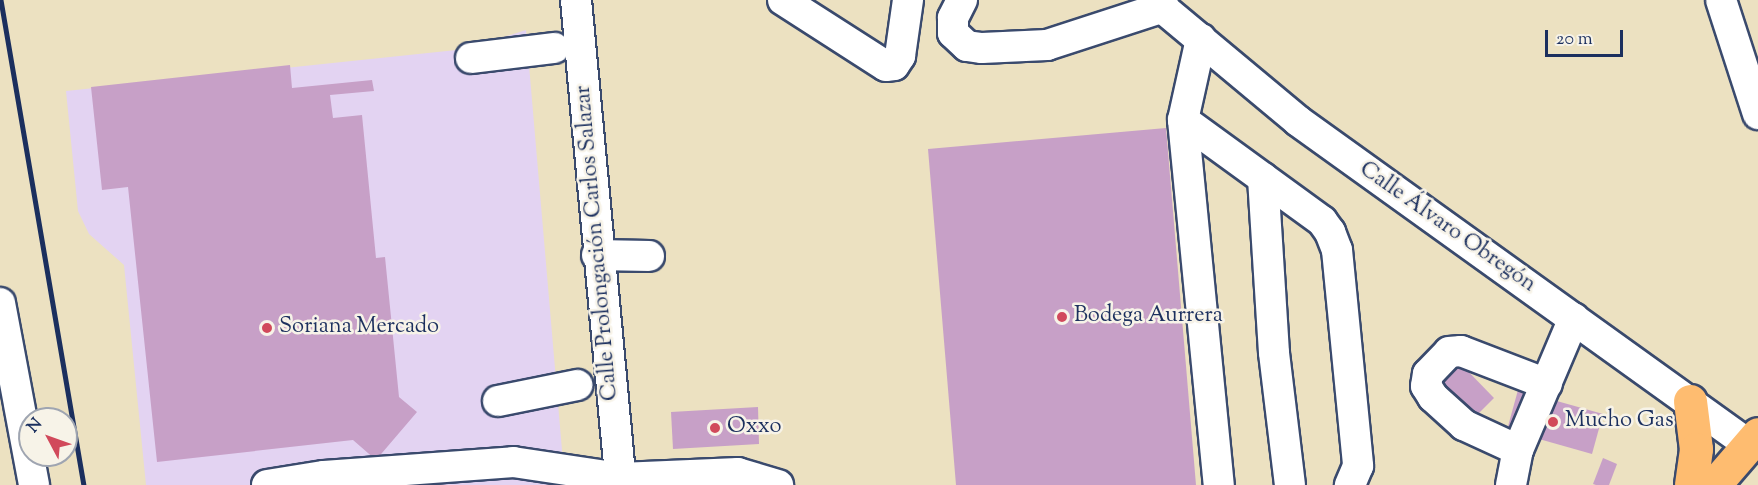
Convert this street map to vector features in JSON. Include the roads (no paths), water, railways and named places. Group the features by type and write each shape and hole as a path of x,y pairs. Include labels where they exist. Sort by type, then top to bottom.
{"main road":[{"path":"1690,400 1695,449 1691,485"},
{"path":"1714,485 1755,443"}],"street":[{"name":"Calle Prolongación Carlos Salazar","path":"576,0 597,255 620,482"},
{"path":"783,0 886,66 894,65 900,56 908,0"},
{"path":"962,0 953,18 953,33 967,46 982,48 1047,45 1159,4"},
{"path":"1721,0 1758,114"},
{"name":"Calle Álvaro Obregón","path":"1159,4 1298,121 1690,400 1755,443"},
{"path":"1201,39 1183,120 1220,485"},
{"path":"471,58 554,48"},
{"path":"1183,120 1322,221 1337,250 1358,466 1350,485"},
{"path":"1263,178 1274,353 1290,485"},
{"path":"597,255 649,256"},
{"path":"0,303 11,432 34,485"},
{"path":"1511,485 1518,450 1575,318"},
{"path":"1518,450 1464,424 1433,398 1426,386 1428,374 1449,352 1461,351 1547,384"},
{"path":"498,401 577,385"},
{"path":"267,485 324,476 516,473 620,482 738,473 778,485"}],"railway":[{"path":"1,0 84,485"}],"place":[{"name":"Bodega Aurrera","path":"1062,317"},
{"name":"Soriana Mercado","path":"267,328"},
{"name":"Mucho Gas","path":"1553,422"},
{"name":"Oxxo","path":"715,428"}]}
